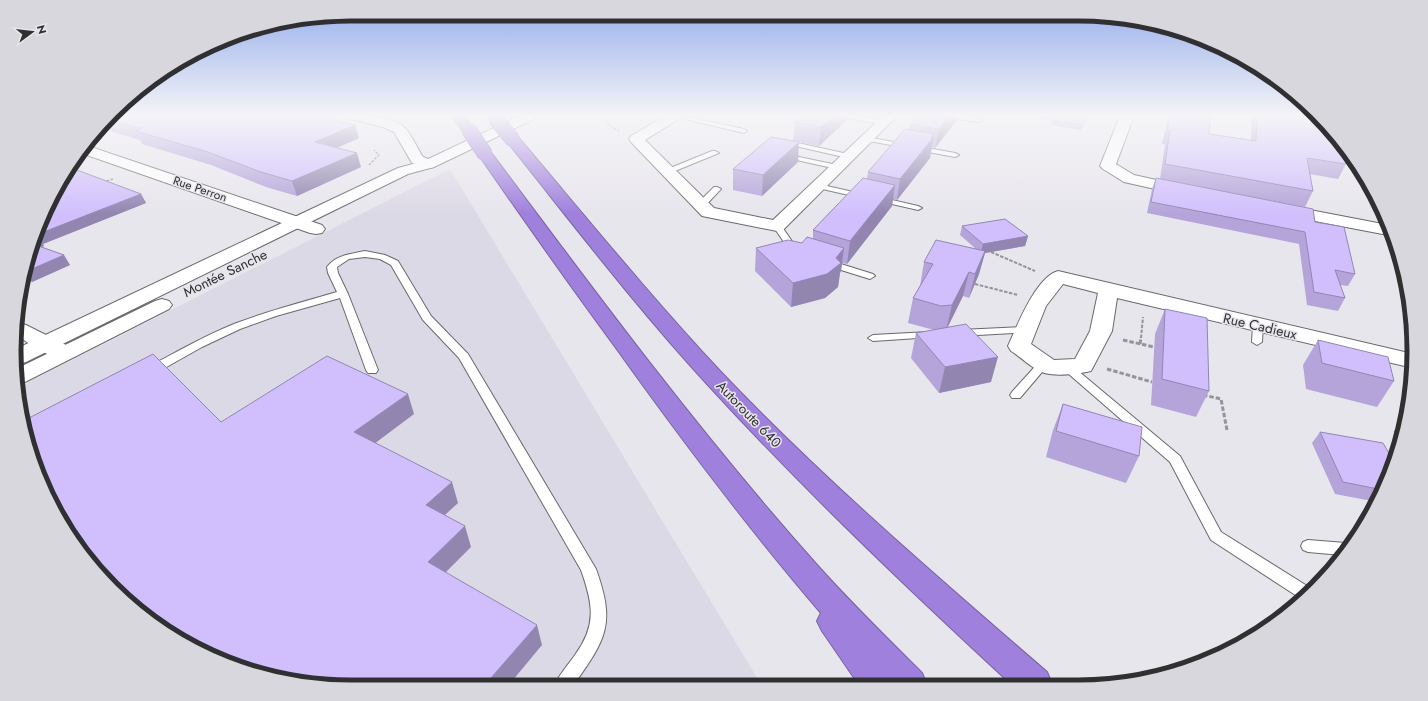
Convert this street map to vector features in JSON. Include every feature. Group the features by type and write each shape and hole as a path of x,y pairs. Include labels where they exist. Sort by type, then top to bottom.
{"highway":[{"path":"481,149 648,377 704,450 808,577 905,680"},
{"name":"Autoroute 640","path":"520,149 644,299 714,378 784,450 887,550 1031,680"},
{"path":"772,534 876,680"}],"street":[{"path":"412,149 417,160 429,164"},
{"name":"Montée Sanche","path":"22,373 55,349 296,222 403,171 429,164 461,149"},
{"path":"645,149 708,212 777,226 856,149"},
{"path":"1115,149 1108,166 1129,179 1198,193"},
{"name":"Rue Perron","path":"89,151 316,229"},
{"name":"Montée Sanche","path":"21,356 55,349 316,229 418,177 429,164"},
{"path":"1268,207 1384,230"},
{"name":"Rue Cadieux","path":"1055,280 1058,277 1145,299 1257,334 1407,360"},
{"path":"1055,280 1036,305 1019,346 1049,367 1076,365 1099,334 1108,290"},
{"path":"22,331 55,349"}],"lane":[{"path":"814,149 848,156"},
{"path":"920,149 955,155"},
{"path":"667,171 715,153"},
{"path":"778,154 837,167"},
{"path":"818,186 918,208"},
{"path":"701,205 717,189"},
{"path":"777,226 795,252 802,254"},
{"path":"372,370 343,294 333,273 332,267 340,260 357,255 373,255 391,260 395,264 427,318 464,356 588,570 596,590 599,607 599,623 593,643 567,680"},
{"path":"817,259 870,276"},
{"path":"142,375 248,322 343,294"},
{"path":"873,338 1026,330"},
{"path":"1016,396 1044,363"},
{"path":"1076,365 1174,459 1216,536 1302,591"},
{"path":"1308,546 1341,549"}],"path":[{"path":"374,150 379,155"},
{"path":"100,183 145,170"},
{"path":"991,252 1055,280"},
{"path":"975,284 1040,300"},
{"path":"1140,344 1145,299"},
{"path":"1099,334 1154,347"},
{"path":"1076,365 1152,382"},
{"path":"1196,394 1221,400 1227,430"}],"shaded area":[{"path":"450,169 758,680 350,680 286,674 245,663 224,655 186,636 150,612 133,598 103,568 89,551 65,515 46,477 32,436 27,415 23,385"}],"building":[{"path":"197,149 341,149 357,153 292,181 261,172"},
{"path":"757,149 792,149 763,175 733,169"},
{"path":"888,149 924,149 900,179 868,172"},
{"path":"1167,149 1338,149 1344,158 1346,164 1307,158 1313,191 1165,164"},
{"path":"75,169 141,194 43,232 55,205"},
{"path":"863,178 895,185 850,241 813,230"},
{"path":"1156,178 1313,209 1315,222 1344,227 1355,274 1335,270 1345,298 1314,292 1305,232 1151,202"},
{"path":"1005,219 1028,236 983,244 962,226"},
{"path":"807,237 844,248 836,258 841,263 827,274 793,283 756,248 788,240 802,243"},
{"path":"936,240 985,251 975,274 969,272 952,305 941,306 913,298 933,264 924,262"},
{"path":"38,246 64,255 31,269"},
{"path":"1165,309 1207,318 1209,391 1162,379"},
{"path":"966,324 998,357 945,367 916,333"},
{"path":"1318,340 1388,357 1394,381 1322,363"},
{"path":"153,354 221,422 327,356 408,394 354,432 452,482 426,505 465,526 428,562 537,625 489,680 350,680 307,677 265,669 224,655 186,636 150,612 133,598 103,568 77,534 55,496 38,456 28,419"},
{"path":"1063,404 1142,427 1139,456 1056,431"},
{"path":"1320,432 1383,443 1390,455 1376,489 1343,482"}]}
